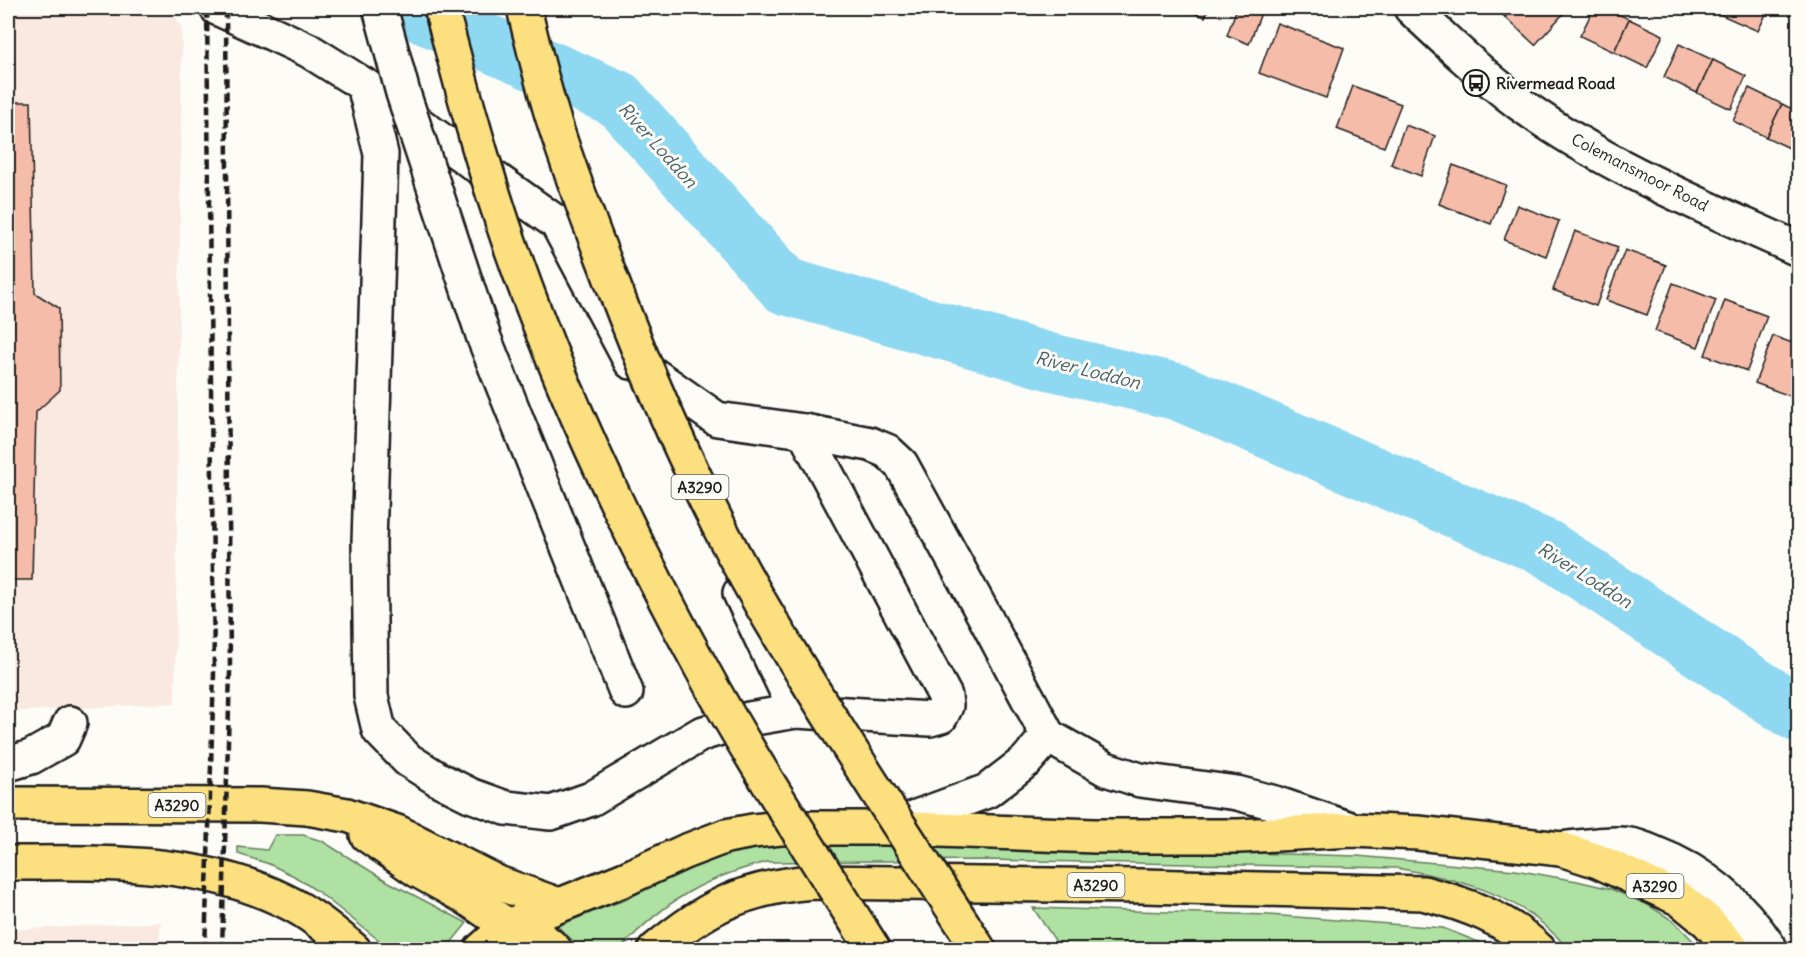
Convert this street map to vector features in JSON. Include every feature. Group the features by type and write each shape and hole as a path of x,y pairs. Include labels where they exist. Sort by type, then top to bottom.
{"main road":[{"path":"441,8 464,96 503,224 528,293 598,460 703,672 766,780 867,939"},
{"name":"A3290","path":"524,8 551,113 632,333 687,460 720,528 761,603 877,790 972,938 986,950"},
{"name":"A3290","path":"8,804 287,805 347,815"},
{"path":"347,815 397,832 498,883 559,905"},
{"path":"347,815 379,844 417,870 511,926 530,931 555,950"},
{"name":"A3290","path":"511,926 684,852 726,836 753,831 780,828 886,828 1119,836 1239,836 1353,830 1418,833 1561,849 1598,861 1680,899 1708,922 1733,950"},
{"path":"8,863 131,864 196,871 247,885 283,900 310,915 354,950"},
{"name":"A3290","path":"655,950 695,918 725,903 779,885 812,882 1143,886 1423,893 1461,903 1499,920 1530,940 1539,950"},
{"path":"481,950 511,926"}],"street":[{"path":"217,8 308,50 364,85 557,224 628,357 796,711"},
{"path":"380,8 407,105 484,338 626,692"},
{"name":"Colemansmoor Road","path":"1411,8 1441,37 1520,103 1566,134 1608,160 1798,249"},
{"path":"364,85 381,154 369,543 371,696 379,730 408,760 470,795 506,808 551,813 591,799 701,734 749,718 796,711 930,718 941,716 946,706 945,696 804,431"},
{"path":"628,357 717,419 804,431 870,444 887,451 901,464 994,632 1047,736 1106,769 1140,780 1237,793 1275,803 1353,830"},
{"path":"8,764 31,757 63,739 70,723"},
{"path":"886,828 987,791 1026,761 1047,736"},
{"path":"1561,849 1622,844 1644,849 1673,860 1698,873 1730,899 1771,950"}],"shaded area":[{"path":"8,8 171,8 182,29 175,703 8,712"},
{"path":"161,922 158,949 8,949 8,930"}],"green space":[{"path":"275,835 303,835 322,841 385,880 467,923 446,949 390,949 317,891 294,876 269,864 238,854 238,847 267,850"},
{"path":"757,843 1033,847 1357,856 1515,870 1611,889 1648,905 1675,922 1699,947 1691,950 1568,949 1550,930 1531,915 1490,892 1445,878 1396,868 984,860 767,862 723,876 686,894 653,917 620,949 582,949 555,924 625,900 712,854"},
{"path":"1033,908 1269,915 1443,928 1496,949 1061,949"}],"building":[{"path":"1180,8 1209,8 1205,17"},
{"path":"1237,8 1263,8 1249,44 1227,35"},
{"path":"1494,8 1513,8 1505,17"},
{"path":"1513,8 1557,8 1563,14 1535,45 1505,17"},
{"path":"1594,8 1605,8 1629,19 1614,52 1580,36"},
{"path":"1722,8 1769,8 1758,31 1719,14"},
{"path":"1629,19 1663,35 1647,68 1614,52"},
{"path":"1277,23 1344,48 1326,98 1259,73"},
{"path":"1679,44 1713,60 1697,93 1664,77"},
{"path":"1713,60 1746,76 1731,109 1697,93"},
{"path":"1353,86 1401,104 1384,147 1337,129"},
{"path":"1749,88 1782,104 1766,137 1733,121"},
{"path":"8,102 31,102 35,293 59,308 60,390 36,412 32,580 8,580"},
{"path":"1782,104 1798,112 1798,152 1766,137"},
{"path":"1405,125 1435,136 1421,176 1391,164"},
{"path":"1453,165 1506,185 1491,224 1439,204"},
{"path":"1517,205 1559,221 1546,256 1504,240"},
{"path":"1575,231 1618,247 1596,306 1553,290"},
{"path":"1625,250 1666,265 1647,315 1606,300"},
{"path":"1673,283 1716,300 1698,347 1655,331"},
{"path":"1725,300 1767,316 1747,371 1705,355"},
{"path":"1773,336 1798,345 1798,399 1755,383"}],"waterway":[{"name":"River Loddon","path":"407,8 618,99 785,286 1047,361 1178,392 1546,548 1798,714"}],"railway":[{"path":"205,950 214,673 207,8"},
{"path":"222,950 230,672 226,8"}],"place":[{"name":"Rivermead Road","path":"1476,83"}]}
